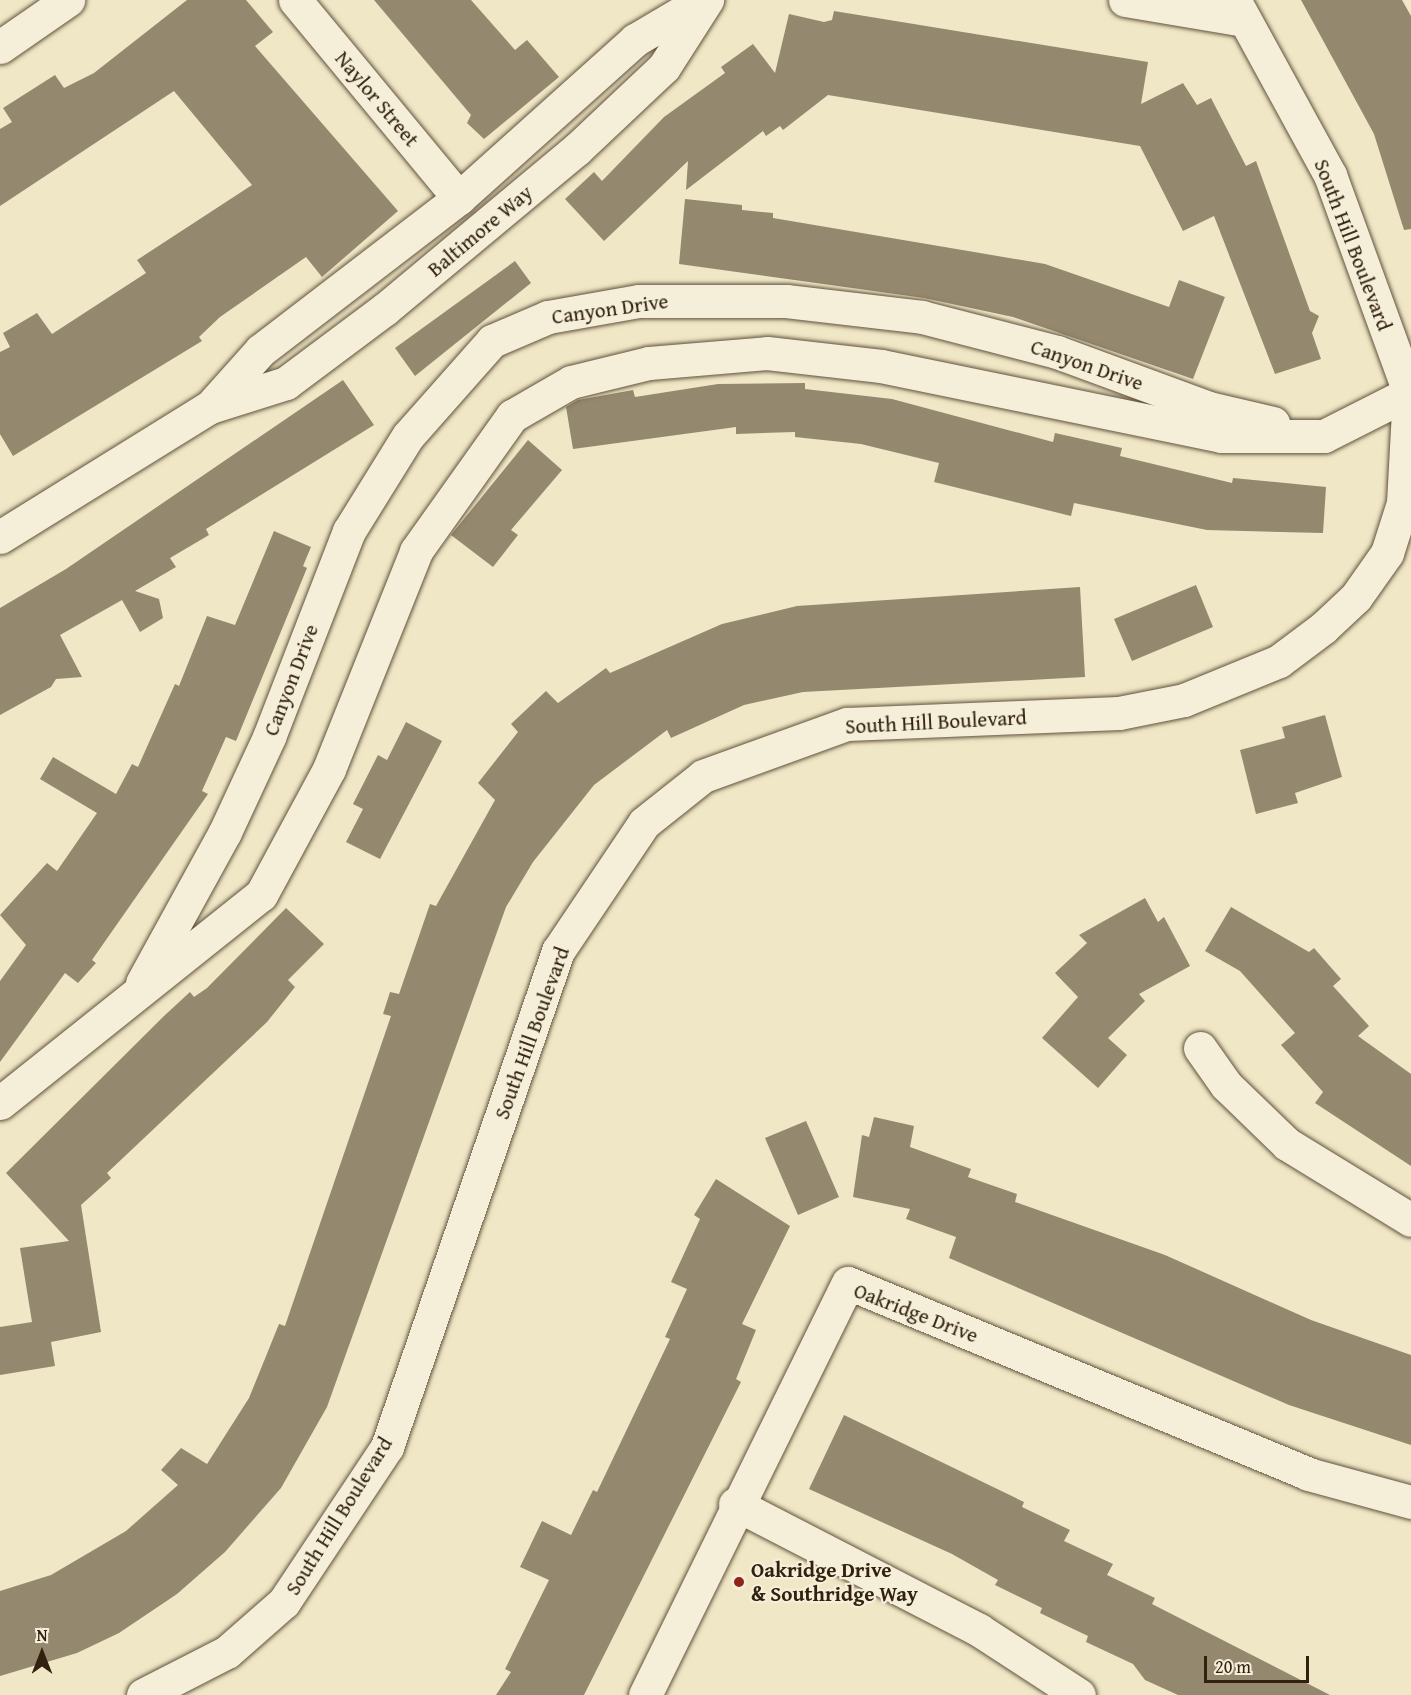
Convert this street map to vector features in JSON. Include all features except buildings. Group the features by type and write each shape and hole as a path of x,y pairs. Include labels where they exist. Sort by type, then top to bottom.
{"street":[{"path":"0,47 68,0"},
{"name":"Naylor Street","path":"295,0 459,198"},
{"name":"Baltimore Way","path":"210,407 261,350 459,198 635,40 705,0"},
{"name":"Baltimore Way","path":"0,537 210,407 286,383 485,229 664,67 705,0"},
{"path":"1125,0 1239,10"},
{"name":"South Hill Boulevard","path":"143,1695 227,1652 284,1602 387,1447 558,951 601,879 644,823 704,776 847,724 1119,713 1184,700 1279,661 1356,597 1387,553 1403,503 1410,392 1330,175 1239,10"},
{"name":"Canyon Drive","path":"133,999 225,832 349,531 408,436 492,341 548,317 639,301 786,301 922,317 1057,352 1209,408 1324,436"},
{"name":"Canyon Drive","path":"0,1103 261,895 329,769 416,551 512,416 571,382 649,363 767,353 881,366 1221,436 1324,436 1410,392"},
{"path":"1200,1048 1226,1085 1287,1144 1411,1220"},
{"name":"Oakridge Drive","path":"645,1695 735,1504 848,1283 1308,1474 1411,1502"},
{"path":"735,1504 979,1630 1079,1695"}],"place":[{"name":"Oakridge Drive & Southridge Way","path":"739,1582"}]}
